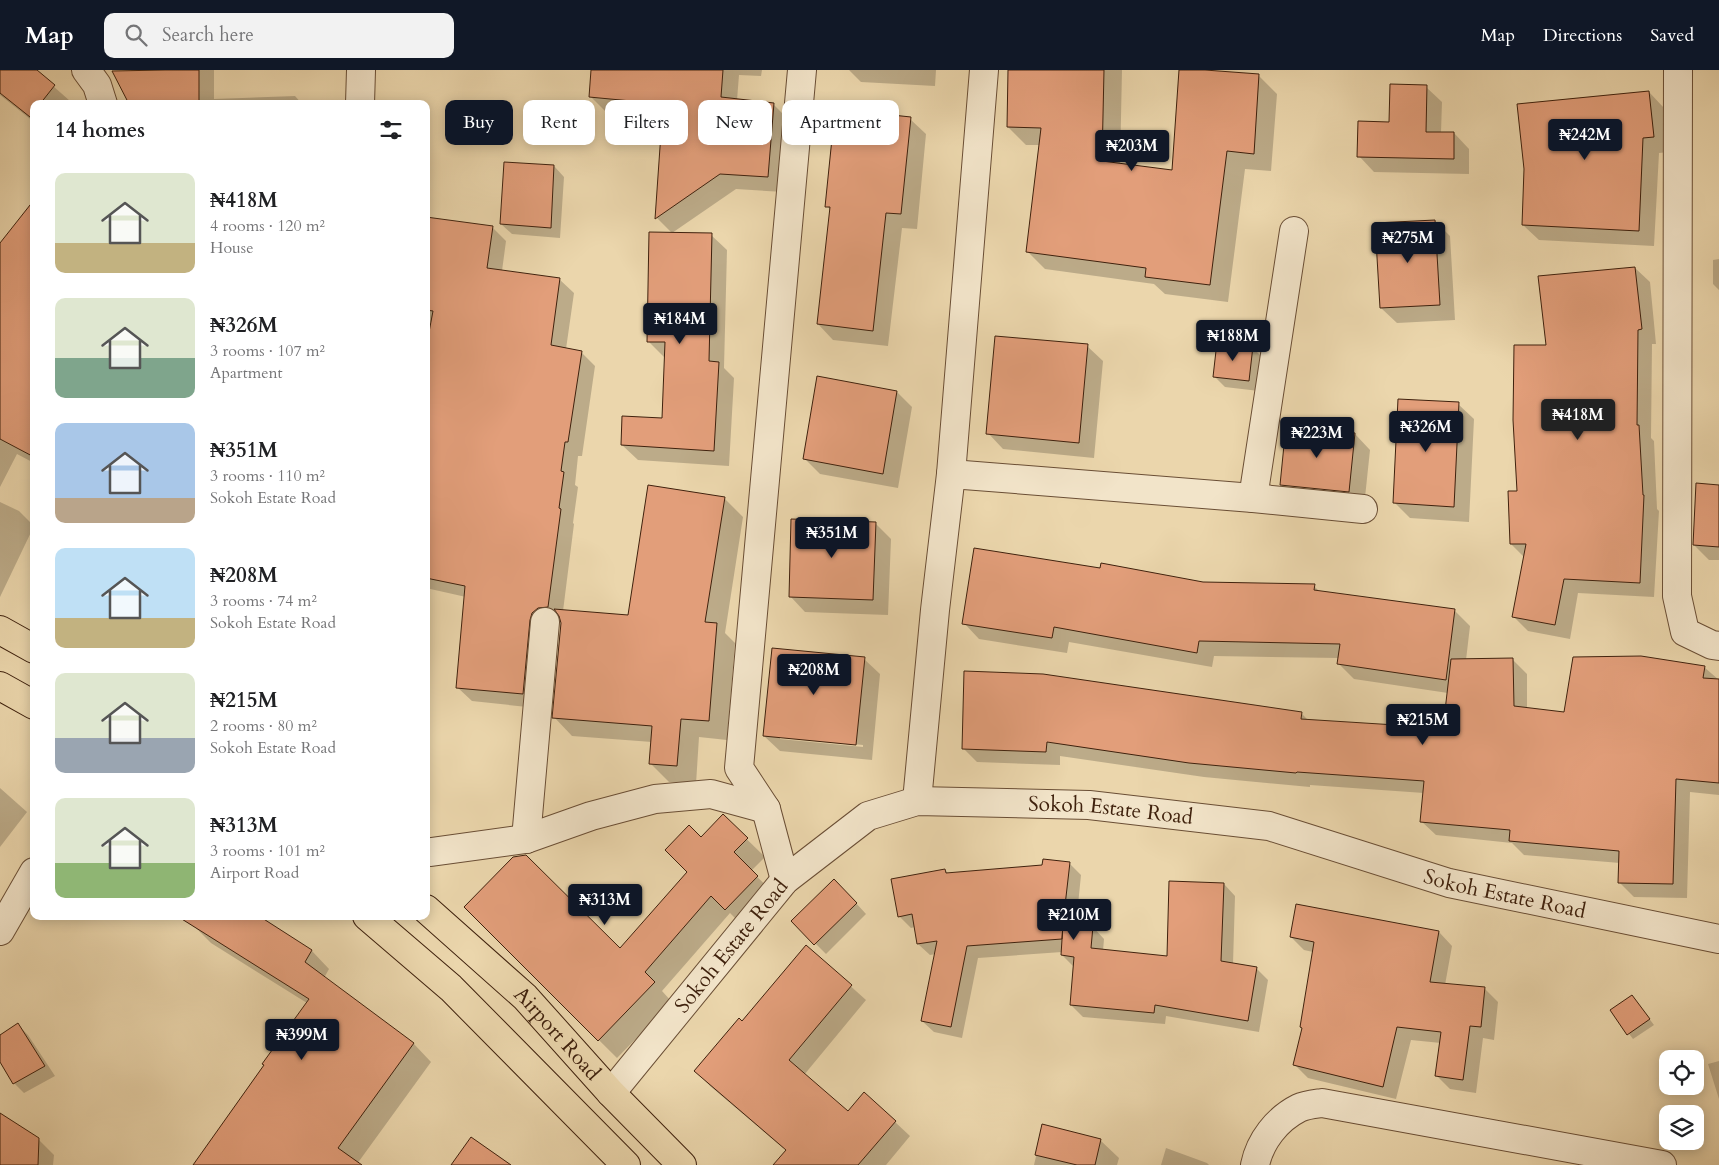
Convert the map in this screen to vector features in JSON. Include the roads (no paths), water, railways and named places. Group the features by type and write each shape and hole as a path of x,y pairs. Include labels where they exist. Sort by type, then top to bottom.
{"main road":[{"path":"0,630 30,647"},
{"path":"0,686 30,703"},
{"name":"Airport Road","path":"430,913 525,997 612,1093 682,1165"},
{"name":"Airport Road","path":"372,920 451,988 626,1165"}],"street":[{"path":"86,70 97,85 102,100"},
{"path":"360,100 361,70"},
{"path":"785,880 766,809 739,768 802,70"},
{"path":"917,801 935,610 951,474 984,70"},
{"path":"1678,70 1677,596 1685,632 1712,645 1719,646"},
{"path":"1253,498 1294,231"},
{"path":"951,474 1253,498 1364,509"},
{"path":"526,839 545,622"},
{"path":"431,852 526,839 591,816 655,799 711,794 766,809"},
{"name":"Sokoh Estate Road","path":"612,1093 785,880 868,816 917,801 1089,805 1269,826 1449,883 1719,939"},
{"path":"0,932 30,879"},
{"path":"1255,1165 1258,1151 1276,1125 1300,1108 1322,1103 1662,1165"}]}
